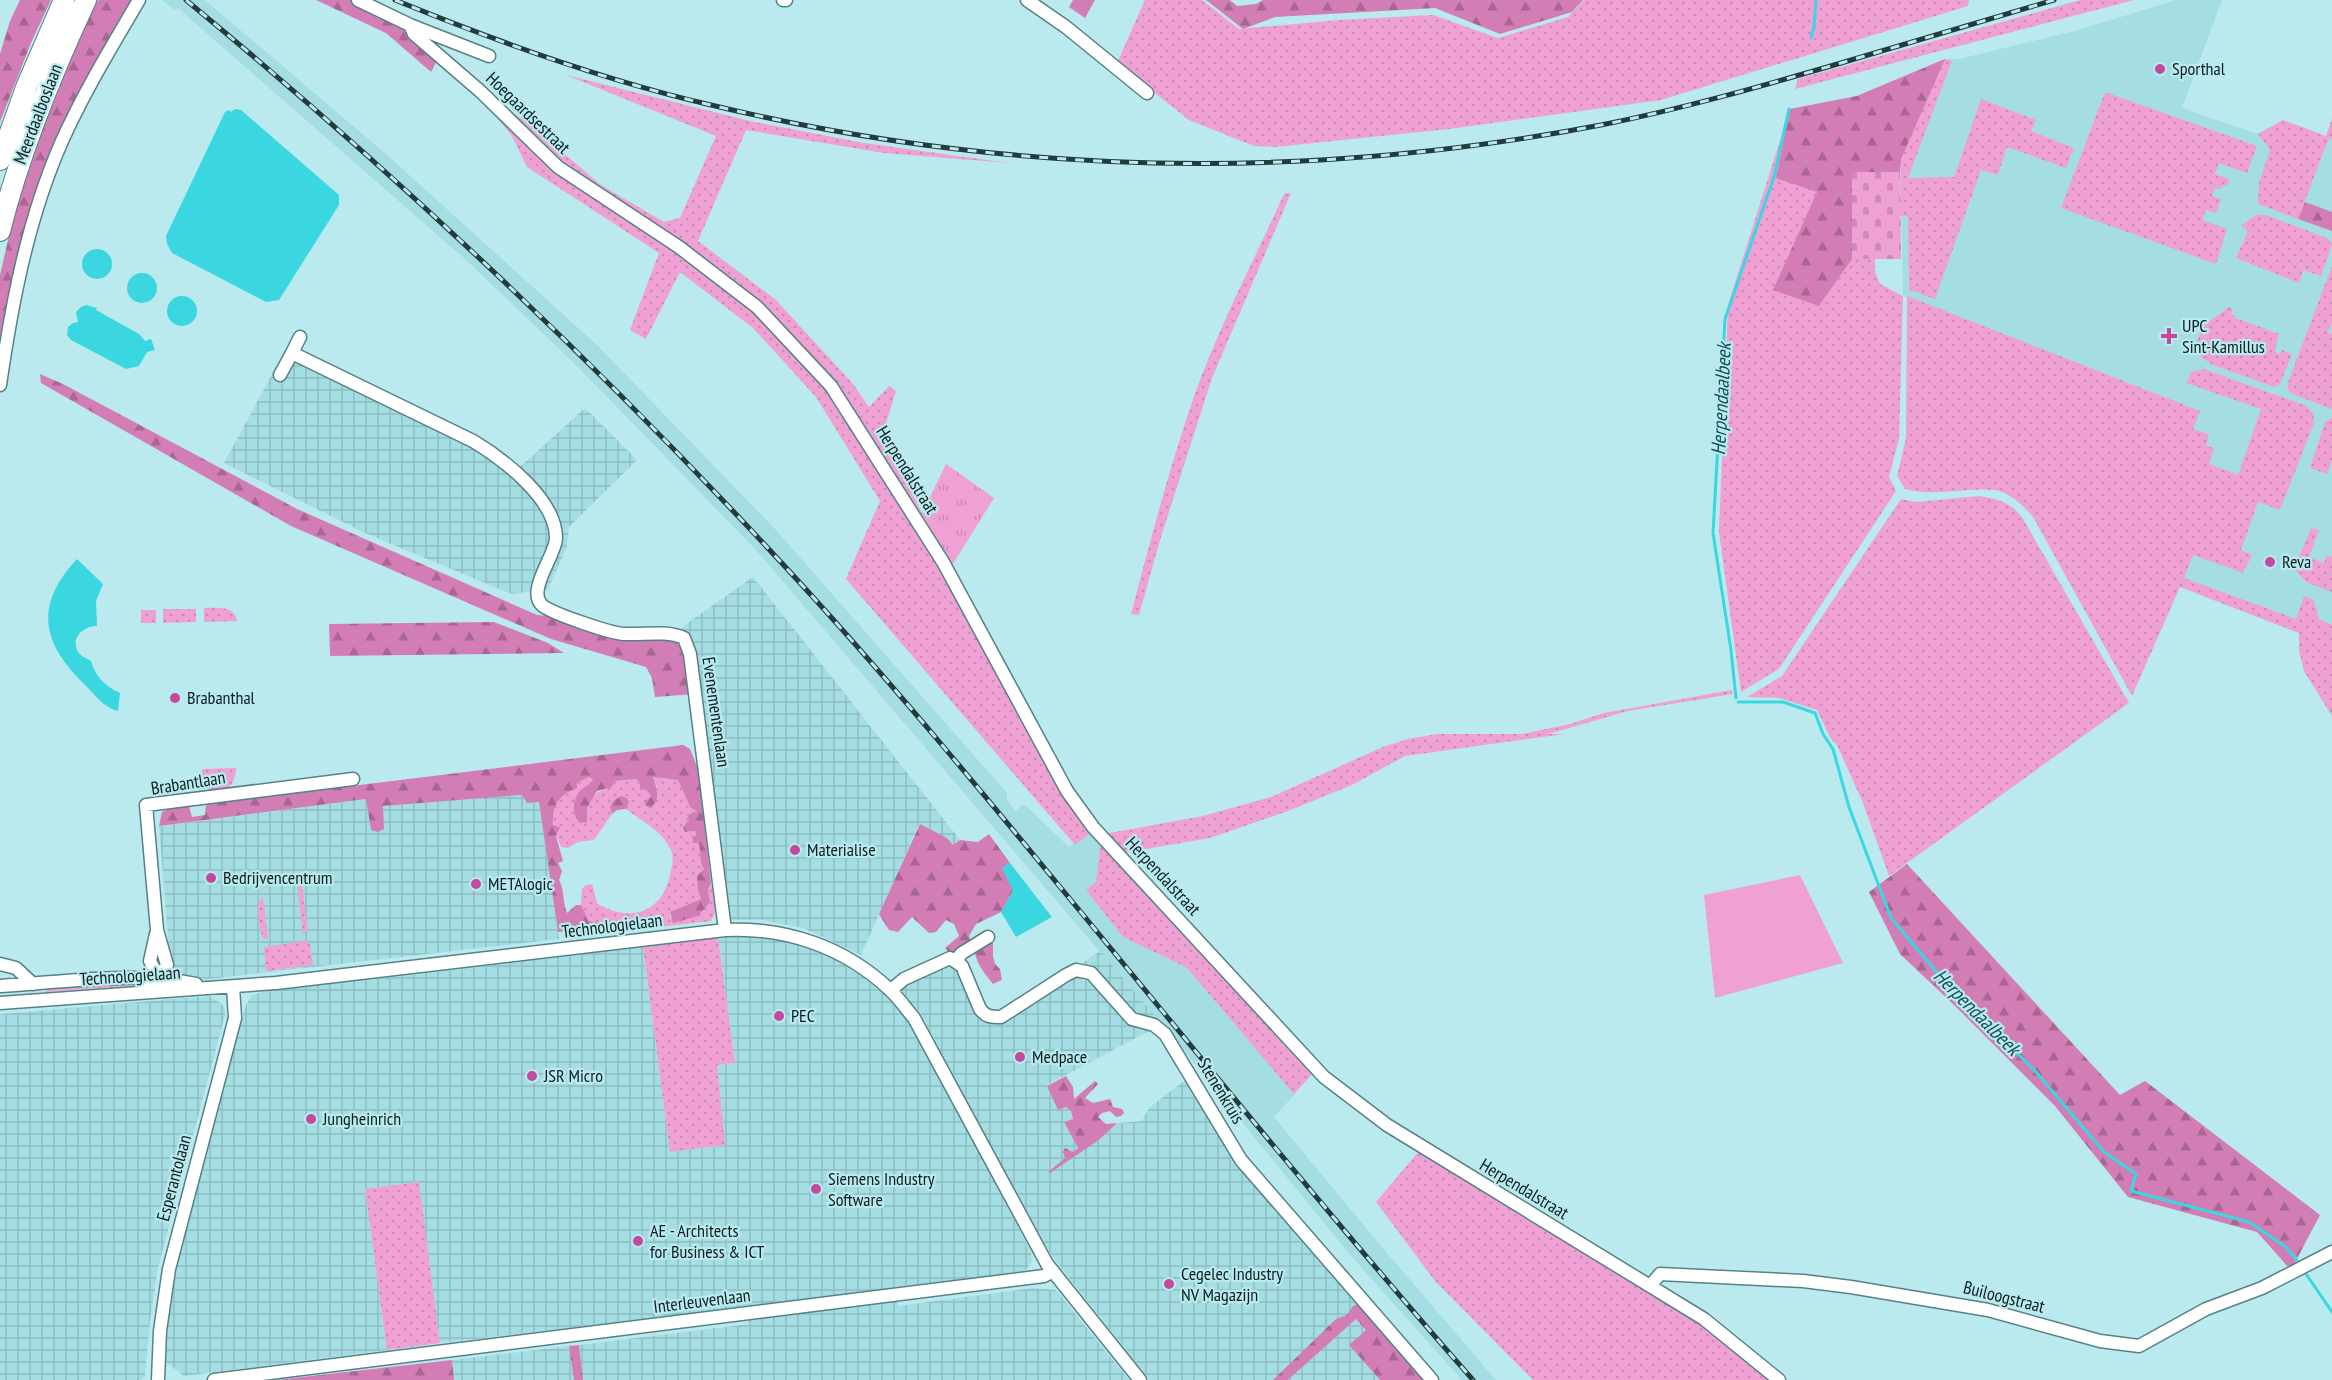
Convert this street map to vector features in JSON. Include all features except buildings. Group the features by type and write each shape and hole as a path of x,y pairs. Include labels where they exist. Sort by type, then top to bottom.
{"highway":[{"name":"Meerdaalboslaan","path":"0,160 27,85 64,0"},
{"name":"Meerdaalboslaan","path":"0,231 11,186 43,95 86,0"}],"street":[{"path":"0,385 21,267 54,162 87,91 139,0"},
{"name":"Hoegaardsestraat","path":"358,0 410,25 414,34 480,91 558,167 679,247"},
{"path":"1027,0 1066,27 1147,93"},
{"path":"410,25 489,56"},
{"name":"Herpendalstraat","path":"679,247 757,307 831,386 943,562 1067,791 1086,818 1316,1069 1387,1125 1704,1319 1779,1380"},
{"path":"280,375 300,337"},
{"name":"Evenementenlaan","path":"292,353 473,441 499,456 546,505 554,523 556,540 538,588 538,600 543,606 622,634 669,633 684,638 690,654 725,930"},
{"name":"Brabantlaan","path":"177,986 166,965 157,930 146,805 353,779"},
{"name":"Brabantlaan","path":"150,961 157,930"},
{"name":"Technologielaan","path":"0,1003 142,993 177,986 233,987 380,972 725,930 761,931 802,938 837,952 856,963 891,990 914,1018 1012,1202 1053,1270"},
{"path":"891,990 904,979 935,964 950,958 956,960 962,953 988,937"},
{"name":"Stenenkruis","path":"956,960 962,966 980,1009 985,1015 1001,1017 1066,975 1076,970 1083,970 1091,973 1132,1019 1160,1028 1169,1039 1241,1160 1432,1380"},
{"path":"129,976 150,961 159,978"},
{"path":"0,964 16,968 33,984"},
{"path":"142,993 156,983 166,965"},
{"path":"0,986 129,976 159,978 177,986"},
{"name":"Esperantolaan","path":"158,1380 160,1331 169,1269 235,1018 233,987"},
{"name":"Builoogstraat","path":"1650,1285 1660,1274 1803,1281 1959,1304 2100,1341 2139,1346 2206,1309 2262,1288 2332,1252"},
{"path":"1053,1270 1140,1380"},
{"name":"Interleuvenlaan","path":"214,1380 1044,1276 1053,1270"}],"shaded area":[{"path":"162,0 205,0 386,154 597,345 775,529 1007,793 1007,799 1015,811 1024,804 1069,847 1091,832 1102,841 1184,965 1295,1094 1274,1117 1496,1380 1462,1380 1351,1256 1162,1024 756,550 577,366 465,259 178,8 175,10"},
{"name":"UPC Sint-Kamillus","path":"2176,0 2222,0 2182,108 2258,134 2282,120 2326,136 2332,119 2332,716 2304,671 2299,650 2299,633 2180,587 2110,377 1903,296 1900,164 1945,59 1959,59 2078,30"},
{"path":"289,343 488,443 520,467 585,408 637,460 569,527 567,546 548,589 511,594 365,533 224,463"},
{"path":"753,577 960,840 953,845 947,838 919,824 861,955 803,928 762,920 724,920 682,627"},
{"path":"522,795 539,801 559,939 209,979 179,975 173,965 169,949 159,826 367,799 371,830 384,829 382,806"},
{"path":"748,935 792,943 830,956 861,975 900,1009 932,1062 1031,1252 1032,1261 1026,1270 1020,1273 896,1287 898,1306 1032,1288 1056,1290 1129,1380 583,1380 579,1345 749,1324 746,1307 440,1343 418,1182 365,1189 387,1350 184,1376 166,1362 171,1288 234,1047 246,1005 252,995 269,990 643,947 670,1152 725,1145 716,1065 735,1063 718,937"},
{"path":"1100,951 1162,1024 1047,1085 1058,1110 1066,1107 1071,1111 1073,1119 1064,1122 1078,1148 1048,1172 1099,1140 1117,1123 1142,1121 1149,1108 1188,1078 1237,1160 1366,1308 1282,1380 1150,1380 1054,1259 1018,1199 921,1014 896,985 950,958 991,1017 1066,975"},
{"path":"209,996 221,1003 225,1009 225,1015 158,1268 145,1376 141,1380 0,1380 0,1014"},
{"path":"1356,1319 1366,1330 1349,1345 1380,1380 1288,1380"},
{"path":"569,1346 574,1380 454,1380 452,1360"}],"green space":[{"path":"20,0 51,0 31,43 0,122 0,54 10,21"},
{"path":"98,0 136,0 61,139 0,360 0,275 19,193 52,95 81,28"},
{"path":"316,0 353,0 397,24 423,43 436,62 431,72 386,33"},
{"path":"1073,0 1095,0 1085,18 1069,7"},
{"path":"1145,0 1202,0 1239,29 1433,15 1498,38 1568,17 1584,0 1969,0 1968,6 1661,100 1449,129 1275,147 1254,146 1189,120 1117,63"},
{"path":"1206,0 1230,0 1237,6 1256,4 1263,0 1583,0 1572,12 1500,34 1435,8 1275,17 1243,29"},
{"path":"2080,0 2134,0 1795,89 1798,79"},
{"path":"1945,59 1952,61 1908,178 1954,177 1981,99 2036,120 2031,131 2074,148 2066,168 2007,147 1998,175 1981,170 1935,299 1909,290 1908,216 1900,216 1901,159 1839,145 1819,306 1852,259 1875,259 1875,272 1880,284 1903,296 1899,439 1889,477 1896,491 1779,669 1741,692 1719,532 1728,305 1790,109 1857,96"},
{"path":"1945,59 1901,159 1900,172 1852,172 1852,259 1819,306 1773,290 1817,192 1776,178 1790,109 1857,96"},
{"path":"460,73 480,91 528,123 601,185 664,222 680,218 716,136 566,75 750,121 864,143 1009,163 884,153 746,130 698,241 776,300 853,384 869,407 889,386 896,391 883,433 931,532 1091,833 1075,845 846,579 880,501 816,397 753,328 680,272 646,339 630,330 659,253 527,167 512,136"},
{"path":"2105,92 2257,146 2247,173 2219,163 2215,174 2229,179 2227,186 2223,185 2221,189 2215,188 2212,196 2221,199 2216,213 2206,210 2202,220 2227,229 2216,264 2061,208"},
{"path":"2332,119 2332,139 2330,138 2325,148 2298,219 2258,204 2259,183 2270,150 2258,134 2283,120 2326,136"},
{"path":"1852,172 1900,172 1901,259 1852,259"},
{"path":"1291,193 1212,378 1160,540 1139,615 1131,614 1168,479 1193,399 1225,321 1284,194"},
{"path":"2305,202 2332,212 2332,231 2298,219"},
{"path":"2256,215 2266,215 2329,239 2332,245 2321,276 2303,270 2299,283 2236,258 2248,231 2241,226"},
{"path":"2332,266 2332,322 2328,333 2332,334 2332,409 2290,393 2287,385"},
{"path":"1907,296 2200,411 2193,429 2209,434 2206,445 2214,448 2209,464 2238,475 2261,409 2186,383 2191,372 2204,369 2307,406 2313,414 2314,423 2280,510 2258,502 2241,550 2252,555 2243,573 2193,555 2184,578 2296,619 2304,596 2314,600 2319,619 2332,625 2332,716 2304,671 2299,650 2299,633 2180,587 2132,696 2033,517 2021,504 1995,490 1927,492 1905,489 1897,476 1906,438"},
{"path":"2229,307 2233,309 2231,314 2235,318 2279,334 2275,351 2279,355 2282,350 2292,354 2280,384 2274,387 2213,365 2201,357 2196,344 2203,326"},
{"path":"40,374 63,384 297,509 537,615 572,618 622,634 684,638 695,694 655,697 652,678 646,667 551,639 291,526 41,383"},
{"path":"2332,418 2332,460 2327,474 2310,468 2325,422"},
{"path":"946,464 994,498 951,567 922,514"},
{"path":"1979,496 2003,502 2022,517 2129,703 1889,876 1863,803 1837,745 1831,739 1817,710 1779,698 1747,697 1782,676 1901,499 1916,502"},
{"path":"2311,528 2319,530 2309,557 2324,563 2327,555 2332,557 2332,592 2306,582 2294,569"},
{"path":"204,608 229,610 237,621 204,622"},
{"path":"163,609 196,609 196,622 163,623"},
{"path":"141,610 156,610 156,623 141,623"},
{"path":"494,622 548,643 564,653 330,656 329,624"},
{"path":"1732,690 1733,694 1628,711 1548,734 1564,734 1405,756 1352,785 1288,811 1210,838 1123,853 1104,834 1203,816 1271,797 1383,747 1408,739 1437,734 1521,734 1570,724 1604,713"},
{"path":"683,745 690,749 698,769 711,883 708,889 710,902 698,916 673,923 670,912 701,899 697,876 704,869 701,863 699,843 693,843 695,831 685,832 683,827 689,820 687,815 697,812 690,807 678,780 653,777 657,798 650,808 645,805 645,801 652,796 645,789 640,790 640,783 636,779 615,781 612,787 597,791 587,808 587,822 580,823 577,820 574,804 579,792 593,779 589,777 577,783 577,788 565,794 558,802 555,807 553,825 560,827 556,836 563,861 558,863 562,871 559,880 567,913 576,905 581,905 589,921 601,924 600,934 583,936 570,931 558,932 539,802 527,803 522,795 383,806 384,829 378,832 371,830 366,799 159,826 162,812 168,809 189,806 192,817 205,815 206,804"},
{"path":"236,768 234,780 228,788 219,791 207,789 202,769"},
{"path":"589,777 593,778 592,783 577,795 588,819 586,813 592,798 602,790 612,787 615,781 636,779 652,796 650,808 657,787 653,777 678,780 690,807 697,812 683,827 685,832 694,831 696,835 693,843 699,843 701,863 704,869 698,891 701,899 670,912 670,918 710,902 708,889 711,883 716,910 711,921 600,934 601,924 589,921 581,905 582,889 592,884 597,903 609,909 620,913 642,911 660,899 666,888 673,858 672,851 662,836 626,809 629,803 610,807 612,814 594,840 578,842 568,848 561,847 554,828 555,805 559,799 577,788 577,783"},
{"path":"621,796 627,798 629,803 626,809 617,810 612,814 610,807 613,801"},
{"path":"920,824 947,838 953,845 960,840 978,842 989,834 1010,863 1003,868 1013,891 1001,912 976,924 969,936 973,946 956,960 945,948 959,936 954,924 946,920 936,932 929,933 912,917 898,932 889,930 879,914"},
{"path":"1101,840 1315,1071 1294,1094 1186,967 1123,937 1086,890 1096,882"},
{"path":"1907,864 2120,1095 2145,1081 2320,1215 2291,1270 2257,1232 2128,1197 2055,1106 1900,954 1869,892"},
{"path":"299,874 308,930 303,934 296,875"},
{"path":"1800,875 1843,963 1715,998 1704,895"},
{"path":"263,897 268,938 265,939 262,937 258,915 258,905"},
{"path":"718,937 735,1063 717,1065 725,1145 670,1152 643,947"},
{"path":"988,939 993,940 993,956 995,964 1000,969 1002,980 993,984 978,962 974,947"},
{"path":"305,941 310,945 313,965 266,971 264,947"},
{"path":"127,981 128,986 44,992 52,987"},
{"path":"1066,1076 1073,1087 1074,1099 1095,1081 1098,1084 1085,1098 1093,1103 1110,1099 1113,1107 1122,1109 1124,1113 1116,1117 1110,1111 1102,1113 1098,1117 1106,1124 1117,1123 1099,1140 1050,1173 1048,1172 1065,1158 1063,1152 1065,1148 1073,1152 1078,1148 1064,1122 1073,1119 1071,1111 1066,1107 1058,1110 1047,1086"},
{"path":"1420,1150 1705,1325 1768,1380 1533,1380 1435,1281 1376,1202"},
{"path":"419,1182 440,1343 387,1350 365,1189"},
{"path":"1360,1303 1428,1380 1380,1380 1349,1345 1366,1330 1356,1319 1288,1380 1273,1380 1336,1319 1347,1315 1353,1306"},
{"path":"579,1345 583,1380 574,1380 569,1346"},
{"path":"452,1360 454,1380 276,1380"}],"water":[{"path":"241,110 339,195 339,205 279,300 266,302 172,253 167,244 166,236 225,112"},
{"path":"97,249 108,253 112,264 108,275 97,279 86,275 82,264 86,253"},
{"path":"142,273 153,277 157,288 153,299 142,303 131,299 127,288 131,277"},
{"path":"182,296 193,300 197,311 193,322 182,326 171,322 167,311 171,300"},
{"path":"86,305 97,308 96,310 139,334 145,341 151,339 155,350 147,352 139,366 126,369 71,340 67,335 68,327 78,322 76,312"},
{"path":"77,559 103,584 96,601 97,626 87,628 79,634 76,648 80,654 91,661 102,680 110,688 120,693 118,711 100,701 71,670 52,640 48,624 49,609 63,576"},
{"path":"1010,863 1052,917 1016,937 1001,912 1013,891 1002,868"}],"waterway":[{"name":"Herpendaalbeek","path":"1811,38 1816,0"},
{"name":"Herpendaalbeek","path":"1736,698 1713,533 1725,319 1774,177 1789,109"},
{"name":"Herpendaalbeek","path":"1738,702 1783,702 1815,713 1823,734 1833,749 1849,807 1891,918 1939,975 2036,1072 2104,1152 2136,1174 2131,1191 2249,1222 2286,1247 2297,1260"},
{"name":"Herpendaalbeek","path":"2306,1274 2332,1312"}],"railway":[{"path":"186,0 431,213 587,362 738,516 911,708 1320,1202 1473,1380"},
{"path":"395,0 473,31 591,72 711,105 822,129 933,146 1044,158 1155,163 1266,162 1378,156 1489,143 1601,125 1752,89 2054,0"}],"place":[{"name":"Sporthal","path":"2160,69"},
{"name":"UPC Sint-Kamillus","path":"2169,336"},
{"name":"Reva","path":"2270,562"},
{"name":"Brabanthal","path":"175,698"},
{"name":"Materialise","path":"795,850"},
{"name":"Bedrijvencentrum","path":"211,878"},
{"name":"METAlogic","path":"476,884"},
{"name":"PEC","path":"779,1016"},
{"name":"Medpace","path":"1020,1057"},
{"name":"JSR Micro","path":"532,1076"},
{"name":"Jungheinrich","path":"311,1119"},
{"name":"Siemens Industry Software","path":"816,1189"},
{"name":"AE - Architects for Business & ICT","path":"638,1241"},
{"name":"Cegelec Industry NV Magazijn","path":"1169,1284"}]}
